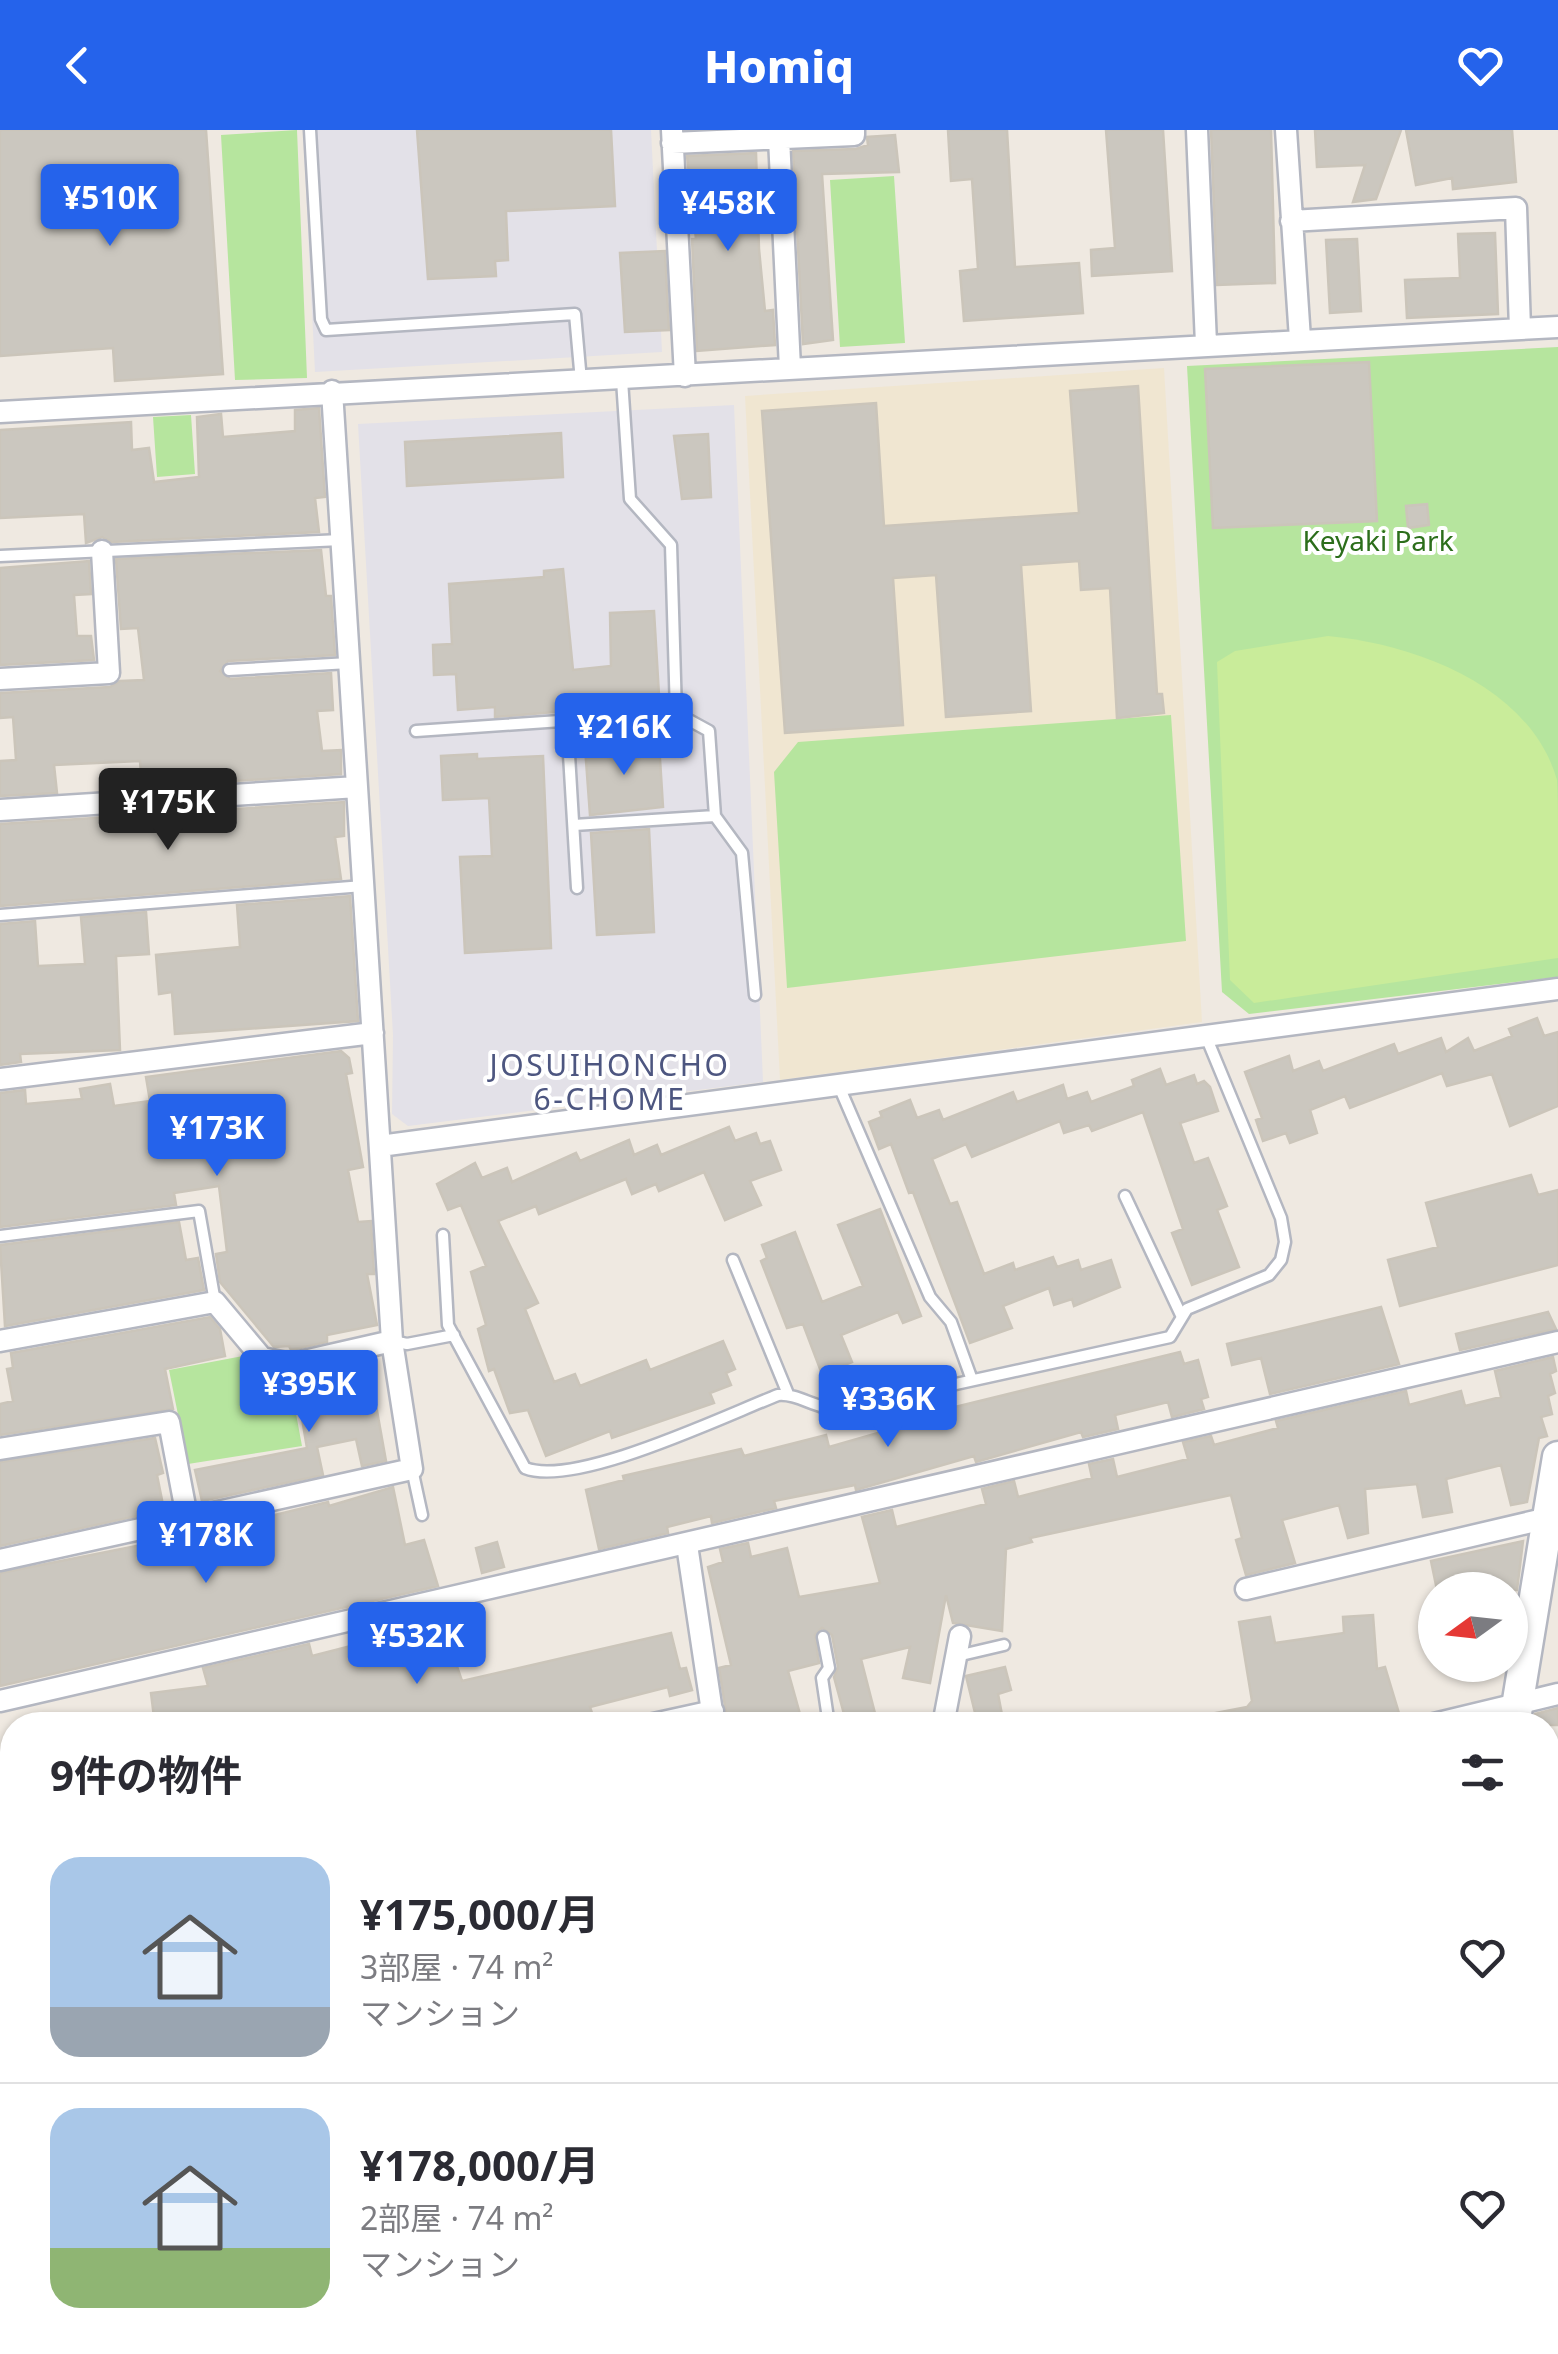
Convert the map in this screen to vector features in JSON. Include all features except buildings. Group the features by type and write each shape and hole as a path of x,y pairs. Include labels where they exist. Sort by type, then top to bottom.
{"main road":[{"path":"1516,1712 1558,1458"}],"street":[{"path":"685,376 672,136 779,138 854,135 854,130"},
{"path":"1197,130 1206,344"},
{"path":"1286,130 1300,338"},
{"path":"779,138 790,368"},
{"path":"1291,221 1516,208 1520,329"},
{"path":"0,412 332,391 359,396 1300,338 1558,327"},
{"path":"0,1560 412,1470 392,1341 332,391"},
{"path":"0,679 109,674 102,551"},
{"path":"0,810 357,787"},
{"path":"380,1146 1558,989"},
{"path":"0,1079 373,1034"},
{"path":"0,1341 215,1302 262,1358 291,1364 392,1341"},
{"path":"0,1701 1558,1342"},
{"path":"0,1449 169,1422 188,1522"},
{"path":"1246,1589 1548,1518"},
{"path":"687,1545 713,1712"},
{"path":"945,1712 958,1646"},
{"path":"1518,1712 1558,1694"}],"lane":[{"path":"310,130 321,319 326,330 575,314 581,382"},
{"path":"622,380 630,499 671,545 676,713"},
{"path":"0,556 342,540"},
{"path":"229,670 349,663"},
{"path":"416,731 676,713 708,730 715,816 742,853 755,996"},
{"path":"568,721 577,888"},
{"path":"574,825 715,816"},
{"path":"0,915 364,886"},
{"path":"442,1235 448,1325 526,1468 544,1475 605,1462 788,1394 827,1410 842,1409 1170,1337 1188,1309 1269,1274 1281,1260 1285,1242 1282,1218 1205,1034"},
{"path":"837,1084 930,1297 951,1322 972,1380"},
{"path":"1125,1196 1182,1318"},
{"path":"0,1236 199,1212 215,1302"},
{"path":"732,1260 788,1394"},
{"path":"392,1341 407,1344 454,1335"},
{"path":"412,1470 422,1515"},
{"path":"823,1637 829,1668 822,1678 826,1712"},
{"path":"958,1646 1004,1645"}],"shaded area":[{"path":"303,130 651,130 662,352 315,372"},
{"path":"1164,368 1202,1022 780,1080 745,396"},
{"path":"734,405 763,1082 408,1126 392,1114 393,1035 358,424"}],"green space":[{"path":"297,130 307,378 235,380 221,135"},
{"path":"894,176 905,343 840,347 830,180"},
{"name":"Keyaki Park","path":"1558,347 1558,977 1249,1014 1222,992 1187,366"},
{"path":"191,415 195,474 157,477 153,417"},
{"path":"1328,636 1397,649 1465,676 1496,695 1522,719 1543,747 1557,780 1558,958 1254,1003 1230,980 1217,662 1235,651"},
{"path":"1171,715 1186,941 787,988 774,772 798,742"},
{"path":"243,1356 262,1374 289,1376 302,1446 188,1464 169,1370"}],"district":[{"name":"JOSUIHONCHO 6-CHOME","path":"610,1081"}]}
